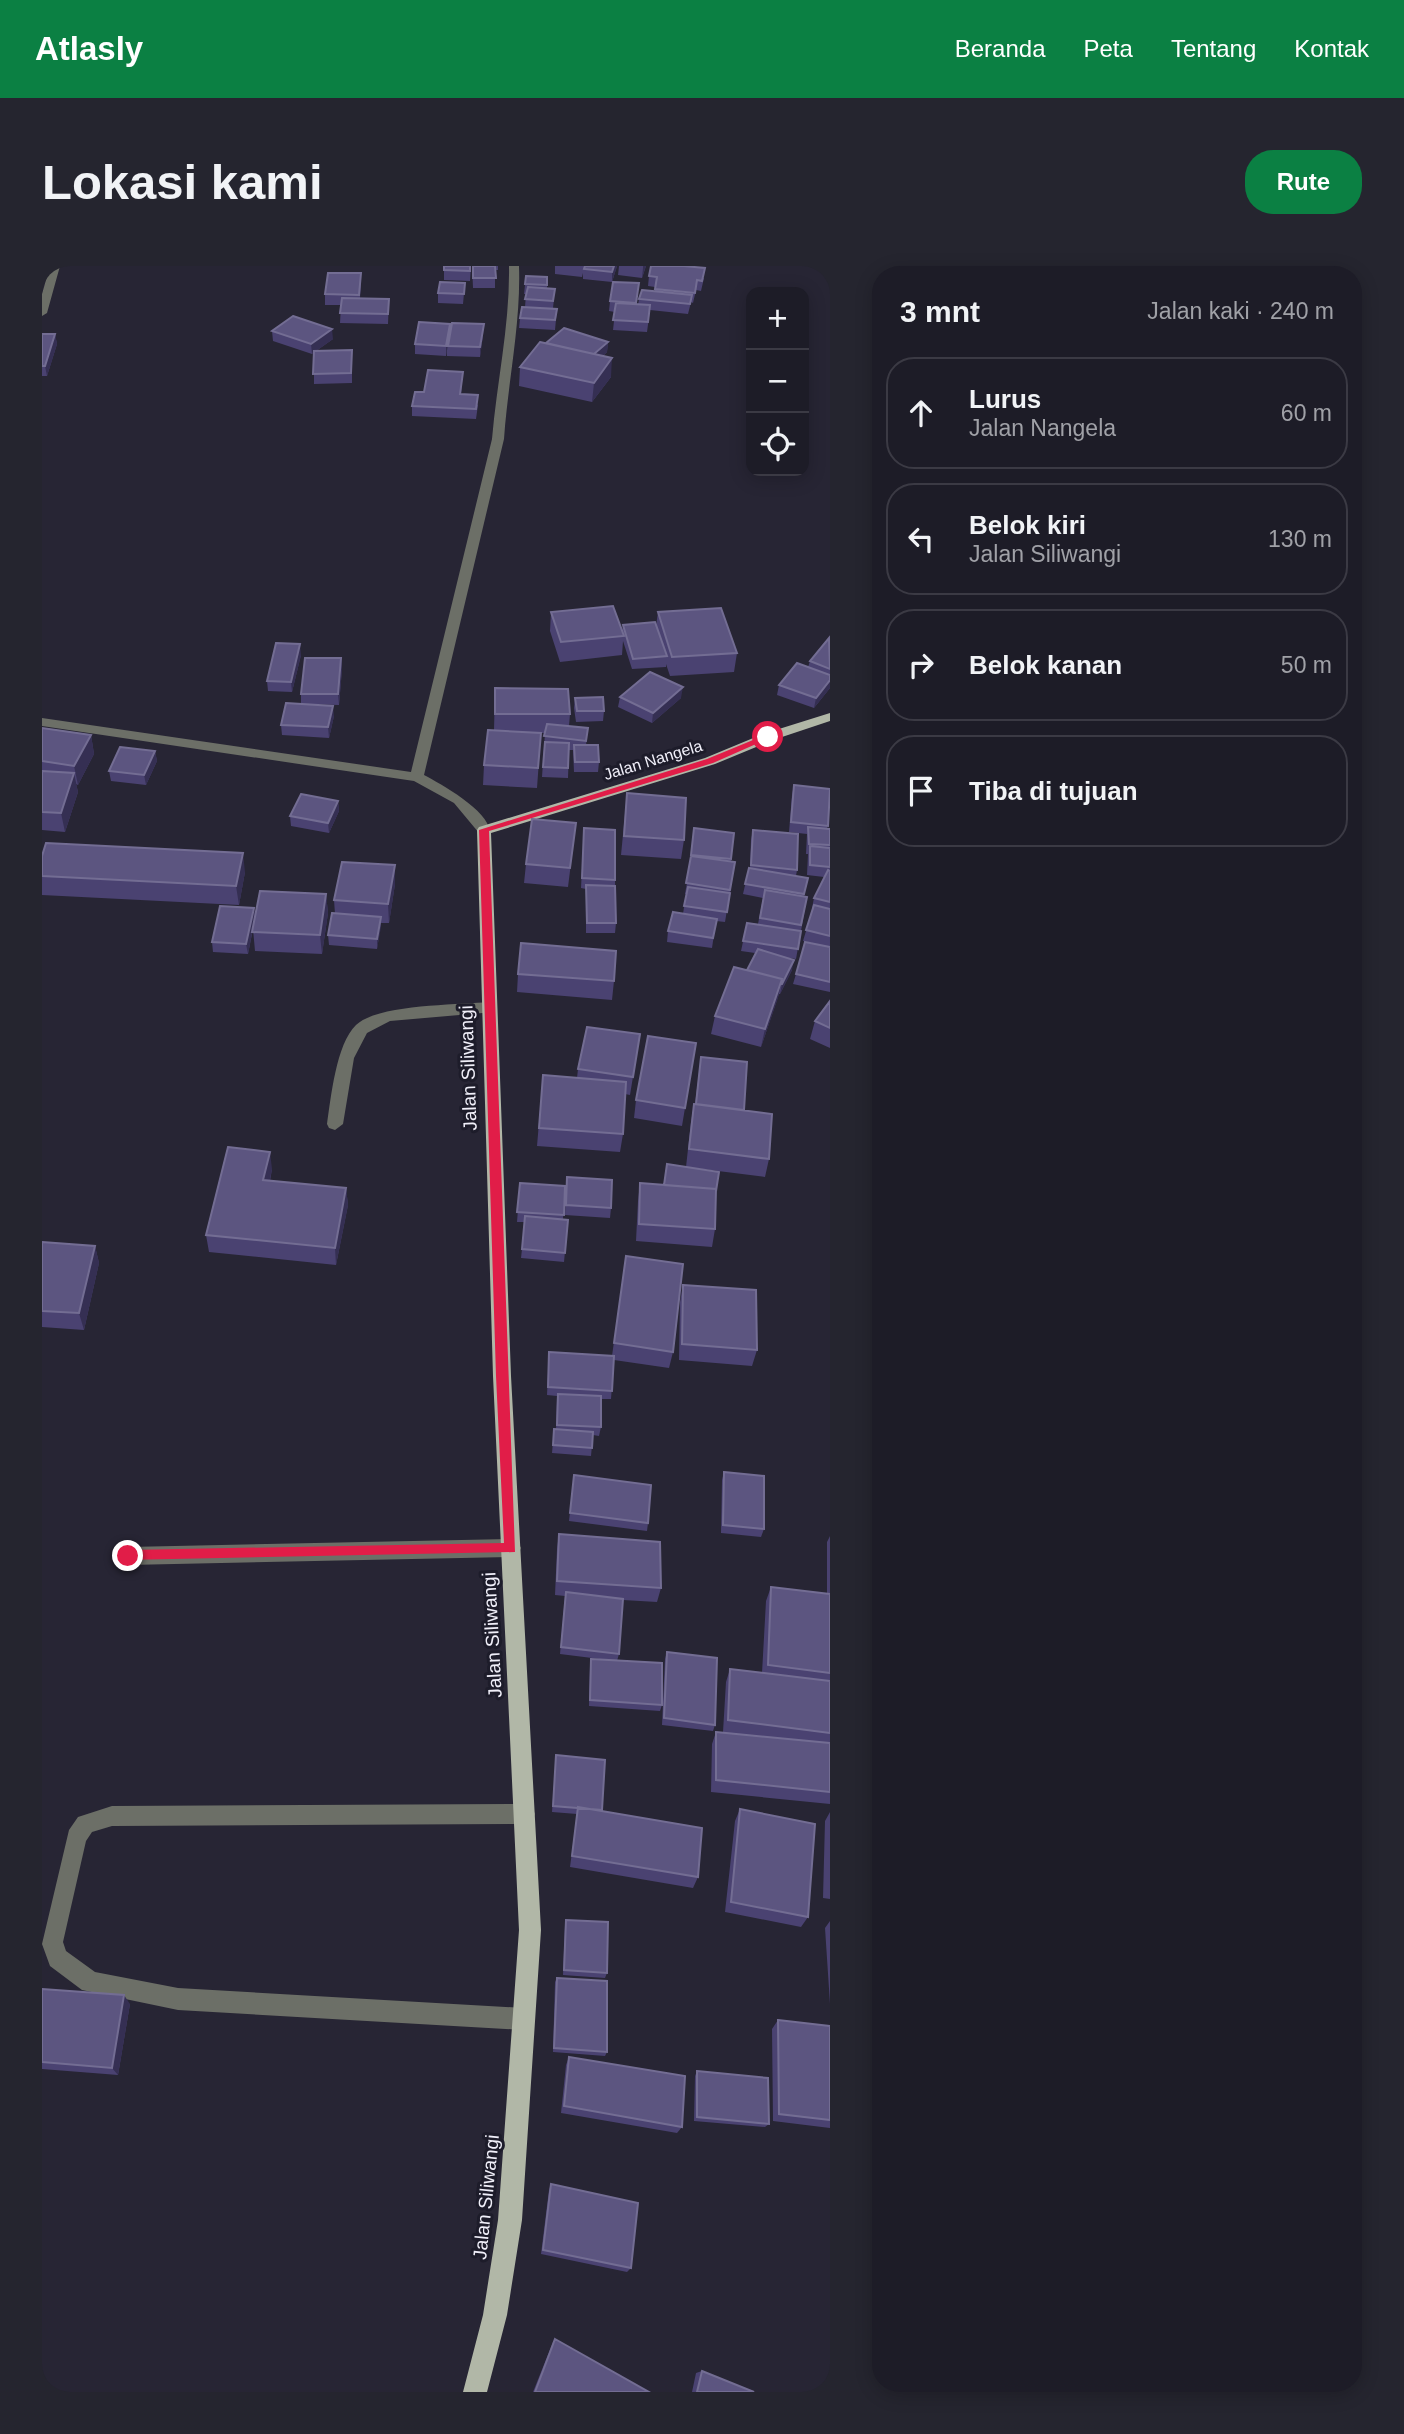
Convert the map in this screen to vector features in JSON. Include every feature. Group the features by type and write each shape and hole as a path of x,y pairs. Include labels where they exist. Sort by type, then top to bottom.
{"main road":[{"name":"Jalan Nangela","path":"484,830 710,761 768,737 830,717"},
{"name":"Jalan Siliwangi","path":"475,2392 495,2315 510,2220 530,1930 511,1548 484,830"}],"street":[{"path":"42,313 55,266"},
{"path":"417,777 498,439 502,390 515,305 514,266"},
{"path":"42,722 417,777 459,800 484,830"},
{"path":"335,1124 346,1058 361,1029 387,1016 489,1008"},
{"path":"128,1556 511,1548"},
{"path":"524,2019 178,1999 90,1982 58,1958 52,1942 76,1838 85,1824 112,1816 525,1814"}],"building":[{"path":"444,266 470,266 470,271 444,270"},
{"path":"473,266 495,266 496,278 473,278"},
{"path":"585,266 614,266 612,272 584,269"},
{"path":"651,266 705,268 702,281 697,280 695,293 655,289 657,277 649,276"},
{"path":"328,273 361,273 359,295 325,294"},
{"path":"526,276 547,277 547,285 525,284"},
{"path":"440,282 465,283 464,294 438,293"},
{"path":"613,282 639,283 636,303 610,301"},
{"path":"528,287 555,289 553,301 525,299"},
{"path":"642,290 692,295 690,304 639,299"},
{"path":"342,298 389,299 388,314 340,313"},
{"path":"616,303 650,305 648,322 613,320"},
{"path":"522,307 557,309 555,320 520,318"},
{"path":"293,316 332,329 311,344 272,331"},
{"path":"419,322 450,324 446,346 415,344"},
{"path":"452,323 484,324 480,347 448,346"},
{"path":"564,328 608,342 594,354 546,343"},
{"path":"42,334 55,334 45,366 42,366"},
{"path":"540,342 612,358 594,383 520,367"},
{"path":"352,350 351,373 313,374 314,351"},
{"path":"428,370 463,372 460,394 478,395 476,409 412,406 415,392 424,392"},
{"path":"613,606 624,636 561,642 551,612"},
{"path":"721,608 737,653 672,657 658,612"},
{"path":"655,622 667,656 633,659 623,625"},
{"path":"829,638 830,669 810,661"},
{"path":"276,643 300,644 291,682 267,681"},
{"path":"305,658 341,658 338,694 301,694"},
{"path":"797,663 830,675 830,680 816,698 779,685"},
{"path":"650,672 683,687 653,713 620,697"},
{"path":"495,688 568,689 570,714 495,714"},
{"path":"603,697 604,711 577,711 575,698"},
{"path":"286,703 333,706 328,727 281,725"},
{"path":"547,724 588,728 586,741 544,736"},
{"path":"42,728 91,735 74,766 42,761"},
{"path":"488,730 541,733 538,768 484,765"},
{"path":"545,742 569,743 568,768 543,767"},
{"path":"574,745 598,745 599,762 575,762"},
{"path":"120,747 155,751 144,775 109,771"},
{"path":"42,771 74,773 61,813 42,812"},
{"path":"794,785 830,789 828,826 791,822"},
{"path":"627,793 686,798 684,840 624,836"},
{"path":"301,794 338,801 328,823 290,816"},
{"path":"532,819 576,823 570,868 526,864"},
{"path":"808,827 830,829 830,845 809,844"},
{"path":"584,828 615,830 615,880 582,878"},
{"path":"694,828 734,833 731,859 691,855"},
{"path":"753,830 798,834 797,870 751,865"},
{"path":"46,843 243,853 236,886 42,876 42,856"},
{"path":"810,846 830,848 830,867 810,865"},
{"path":"691,856 735,862 730,890 686,883"},
{"path":"342,862 395,865 388,904 334,900"},
{"path":"749,868 808,878 804,894 745,884"},
{"path":"828,870 830,871 830,902 814,898"},
{"path":"586,885 615,886 616,923 587,923"},
{"path":"688,887 730,893 727,912 684,906"},
{"path":"765,890 807,897 801,925 760,918"},
{"path":"260,891 326,894 320,935 252,932"},
{"path":"814,905 830,909 830,936 806,930"},
{"path":"220,906 254,908 246,944 212,942"},
{"path":"673,912 717,919 713,938 668,931"},
{"path":"332,913 381,917 377,939 328,935"},
{"path":"747,923 801,931 798,949 743,941"},
{"path":"805,942 830,947 830,982 796,974"},
{"path":"521,943 616,951 614,981 518,974"},
{"path":"758,949 794,960 782,984 782,979 747,970"},
{"path":"734,967 782,979 765,1029 715,1016"},
{"path":"830,1001 830,1028 815,1021"},
{"path":"587,1027 640,1034 633,1077 578,1069"},
{"path":"648,1036 696,1043 685,1108 636,1100"},
{"path":"701,1057 747,1062 744,1110 696,1104"},
{"path":"543,1075 626,1082 623,1134 539,1128"},
{"path":"694,1104 772,1114 769,1159 689,1149"},
{"path":"228,1147 270,1152 263,1180 346,1188 335,1248 206,1235"},
{"path":"667,1164 719,1172 716,1191 664,1185"},
{"path":"567,1177 612,1180 611,1208 566,1205"},
{"path":"520,1183 565,1186 564,1215 517,1212"},
{"path":"640,1183 716,1189 715,1229 639,1224"},
{"path":"525,1216 568,1220 565,1253 522,1249"},
{"path":"42,1242 95,1246 79,1313 42,1311"},
{"path":"626,1256 683,1264 673,1352 614,1343"},
{"path":"683,1285 756,1290 757,1350 682,1344"},
{"path":"549,1352 614,1356 612,1391 548,1387"},
{"path":"558,1394 601,1396 601,1427 557,1425"},
{"path":"554,1429 593,1432 592,1448 553,1445"},
{"path":"724,1472 764,1476 764,1529 723,1525"},
{"path":"574,1475 651,1485 648,1523 570,1513"},
{"path":"559,1534 660,1542 661,1588 557,1581"},
{"path":"771,1587 830,1594 830,1673 768,1665"},
{"path":"566,1592 623,1599 619,1654 561,1647"},
{"path":"667,1652 717,1658 715,1725 664,1718"},
{"path":"591,1659 662,1663 662,1705 590,1700"},
{"path":"730,1669 830,1681 830,1733 728,1720"},
{"path":"716,1732 830,1743 830,1792 716,1780"},
{"path":"556,1755 605,1760 602,1810 553,1806"},
{"path":"578,1807 702,1828 698,1877 572,1856"},
{"path":"740,1809 815,1824 808,1917 731,1902"},
{"path":"566,1920 608,1922 607,1973 564,1970"},
{"path":"557,1978 607,1981 607,2052 554,2048"},
{"path":"42,1989 124,1995 112,2068 42,2062"},
{"path":"778,2020 830,2026 830,2120 779,2114"},
{"path":"569,2057 685,2076 682,2127 564,2106"},
{"path":"697,2071 768,2078 769,2124 697,2117"},
{"path":"551,2184 638,2203 631,2268 543,2250"},
{"path":"555,2339 649,2392 535,2392"},
{"path":"702,2371 754,2392 697,2392"}],"route":[{"path":"128,1556 511,1548 502,1376 484,830 710,761 768,737"}]}
